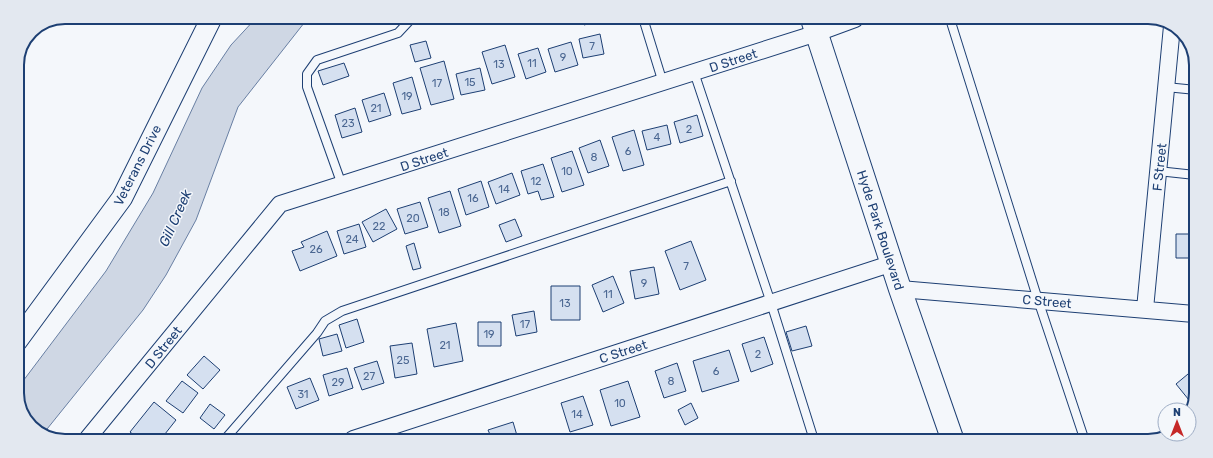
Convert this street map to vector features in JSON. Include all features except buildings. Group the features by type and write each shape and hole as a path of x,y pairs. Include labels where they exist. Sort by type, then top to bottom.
{"main road":[{"name":"Hyde Park Boulevard","path":"814,26 893,263 900,289 951,434"}],"street":[{"name":"Veterans Drive","path":"24,331 122,198 209,24"},
{"name":"D Street","path":"91,434 280,204 694,72 814,26 826,24"},
{"name":"F Street","path":"1145,309 1171,31"},
{"name":"C Street","path":"368,434 893,263"},
{"name":"C Street","path":"900,289 1189,313"}],"lane":[{"path":"342,185 307,87 307,74 317,60 398,33 406,24"},
{"path":"645,24 663,82"},
{"path":"952,24 1038,300 1083,434"},
{"path":"694,72 771,303 812,434"},
{"path":"1166,87 1189,89"},
{"path":"1158,171 1189,174"},
{"path":"229,434 317,333 325,321 342,311 731,181"}],"water":[{"name":"Gill Creek","path":"250,24 303,24 238,107 196,220 166,275 143,310 46,430 36,422 29,414 24,396 24,380 106,271 153,193 202,88 231,45"}]}
